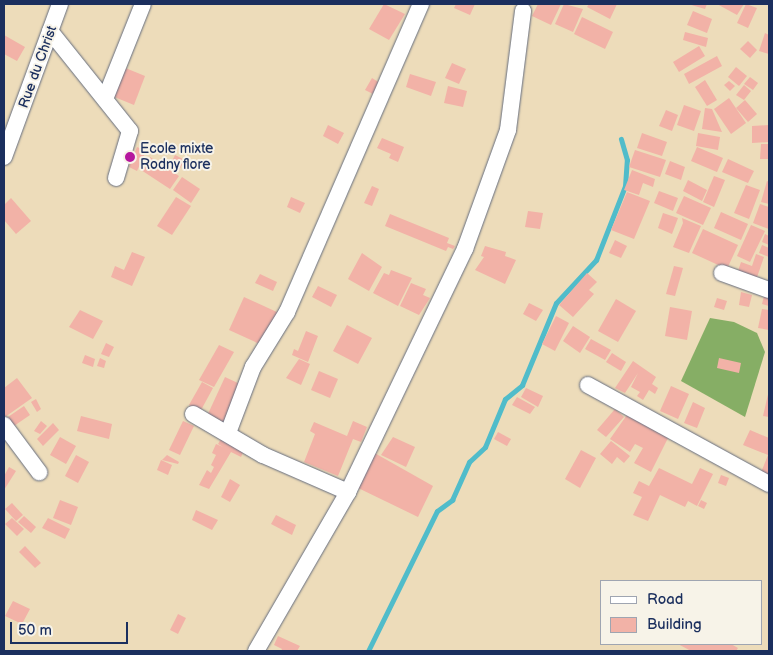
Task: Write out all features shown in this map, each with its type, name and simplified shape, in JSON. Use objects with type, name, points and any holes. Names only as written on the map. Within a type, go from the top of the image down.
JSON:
[{"type":"street","name":"Rue du Christ","points":[[4,157],[60,4]]},
{"type":"street","points":[[105,99],[143,4]]},
{"type":"street","points":[[228,433],[253,366],[287,312],[420,4]]},
{"type":"street","points":[[256,651],[348,492],[465,249],[505,139],[523,11]]},
{"type":"street","points":[[50,31],[130,132],[116,178]]},
{"type":"street","points":[[722,273],[769,290]]},
{"type":"street","points":[[588,386],[769,484]]},
{"type":"street","points":[[193,414],[263,455],[348,492]]},
{"type":"street","points":[[4,425],[39,472]]},
{"type":"green space","points":[[710,318],[734,322],[757,333],[765,352],[745,417],[681,381]]},
{"type":"building","points":[[384,4],[405,14],[389,40],[369,29]]},
{"type":"building","points":[[456,4],[475,4],[470,15],[454,8]]},
{"type":"building","points":[[538,4],[561,4],[551,25],[532,16]]},
{"type":"building","points":[[564,4],[583,9],[573,32],[555,24]]},
{"type":"building","points":[[589,4],[617,4],[610,19],[587,7]]},
{"type":"building","points":[[688,4],[707,4],[705,9]]},
{"type":"building","points":[[717,4],[744,4],[737,15]]},
{"type":"building","points":[[746,4],[757,8],[748,28],[737,23]]},
{"type":"building","points":[[693,11],[712,19],[707,33],[687,25]]},
{"type":"building","points":[[582,17],[613,32],[605,49],[574,34]]},
{"type":"building","points":[[685,32],[708,38],[706,47],[683,40]]},
{"type":"building","points":[[765,33],[769,35],[769,54],[759,51]]},
{"type":"building","points":[[4,35],[25,47],[17,61],[4,54]]},
{"type":"building","points":[[748,41],[757,50],[750,58],[740,49]]},
{"type":"building","points":[[699,46],[705,56],[679,72],[673,62]]},
{"type":"building","points":[[717,56],[722,66],[689,84],[684,74]]},
{"type":"building","points":[[452,63],[466,69],[459,84],[445,78]]},
{"type":"building","points":[[123,67],[145,76],[134,105],[112,96]]},
{"type":"building","points":[[736,67],[747,76],[739,86],[728,77]]},
{"type":"building","points":[[410,74],[436,82],[431,96],[406,87]]},
{"type":"building","points":[[750,77],[758,83],[753,90],[744,84]]},
{"type":"building","points":[[372,78],[380,83],[373,94],[365,90]]},
{"type":"building","points":[[705,80],[717,100],[707,106],[695,87]]},
{"type":"building","points":[[729,81],[735,86],[730,91],[724,85]]},
{"type":"building","points":[[744,85],[751,91],[744,100],[736,95]]},
{"type":"building","points":[[448,86],[467,91],[463,107],[444,103]]},
{"type":"building","points":[[729,98],[746,123],[731,134],[714,109]]},
{"type":"building","points":[[745,100],[757,114],[748,122],[736,108]]},
{"type":"building","points":[[684,105],[701,111],[694,131],[677,125]]},
{"type":"building","points":[[705,108],[712,109],[722,132],[702,129]]},
{"type":"building","points":[[666,110],[678,115],[672,131],[659,126]]},
{"type":"building","points":[[328,125],[344,133],[338,144],[323,136]]},
{"type":"building","points":[[769,125],[769,142],[752,143],[752,126]]},
{"type":"building","points":[[642,133],[667,142],[662,156],[637,148]]},
{"type":"building","points":[[698,133],[720,137],[718,150],[696,146]]},
{"type":"building","points":[[382,138],[404,147],[398,162],[389,158],[391,154],[377,148]]},
{"type":"building","points":[[761,144],[769,144],[769,159],[760,159]]},
{"type":"building","points":[[137,147],[146,151],[137,171],[129,167]]},
{"type":"building","points":[[697,147],[723,158],[717,172],[691,161]]},
{"type":"building","points":[[635,150],[666,160],[660,177],[629,167]]},
{"type":"building","points":[[175,155],[185,160],[179,170],[170,165]]},
{"type":"building","points":[[150,157],[179,176],[170,189],[141,170]]},
{"type":"building","points":[[728,159],[754,171],[748,183],[722,172]]},
{"type":"building","points":[[670,161],[685,167],[681,180],[665,174]]},
{"type":"building","points":[[632,170],[655,179],[653,187],[643,183],[639,195],[624,190]]},
{"type":"building","points":[[714,176],[725,180],[714,207],[703,202]]},
{"type":"building","points":[[182,177],[200,189],[191,203],[173,190]]},
{"type":"building","points":[[688,180],[707,190],[702,201],[683,191]]},
{"type":"building","points":[[767,181],[769,182],[769,204],[761,202]]},
{"type":"building","points":[[746,185],[760,190],[749,219],[734,213]]},
{"type":"building","points":[[372,186],[379,189],[372,206],[364,203]]},
{"type":"building","points":[[659,191],[678,198],[673,211],[654,203]]},
{"type":"building","points":[[627,192],[650,201],[634,239],[611,230]]},
{"type":"building","points":[[684,196],[711,208],[703,225],[676,213]]},
{"type":"building","points":[[176,197],[191,206],[172,235],[157,226]]},
{"type":"building","points":[[291,197],[305,203],[300,213],[287,207]]},
{"type":"building","points":[[11,198],[31,221],[16,234],[4,220],[4,205]]},
{"type":"building","points":[[760,204],[769,207],[769,229],[753,223]]},
{"type":"building","points":[[528,211],[543,213],[540,229],[525,227]]},
{"type":"building","points":[[721,212],[748,224],[741,240],[714,228]]},
{"type":"building","points":[[663,213],[678,218],[672,234],[658,228]]},
{"type":"building","points":[[390,214],[449,238],[447,243],[455,246],[453,249],[448,247],[446,251],[385,226]]},
{"type":"building","points":[[682,218],[701,226],[689,253],[673,247],[683,223]]},
{"type":"building","points":[[751,225],[765,231],[750,262],[737,256]]},
{"type":"building","points":[[703,229],[738,245],[727,269],[692,253]]},
{"type":"building","points":[[765,234],[769,236],[769,245],[762,242]]},
{"type":"building","points":[[615,240],[627,246],[621,258],[609,253]]},
{"type":"building","points":[[762,245],[769,248],[769,257],[759,253]]},
{"type":"building","points":[[485,246],[506,252],[505,256],[516,260],[505,284],[475,270],[484,257],[481,256]]},
{"type":"building","points":[[132,252],[145,257],[132,286],[111,277],[115,266],[124,270]]},
{"type":"building","points":[[362,253],[382,267],[369,291],[348,279]]},
{"type":"building","points":[[756,254],[764,257],[755,283],[736,277],[741,262],[752,266]]},
{"type":"building","points":[[674,266],[683,268],[675,296],[666,294]]},
{"type":"building","points":[[391,270],[412,278],[398,306],[373,293],[384,273],[389,275]]},
{"type":"building","points":[[587,273],[597,282],[589,290],[594,294],[573,317],[559,305]]},
{"type":"building","points":[[260,274],[277,282],[273,291],[255,283]]},
{"type":"building","points":[[411,283],[426,289],[423,295],[430,298],[419,315],[400,306]]},
{"type":"building","points":[[318,286],[337,295],[331,307],[312,297]]},
{"type":"building","points":[[741,292],[752,295],[749,307],[739,305]]},
{"type":"building","points":[[764,296],[769,297],[769,306],[762,304]]},
{"type":"building","points":[[244,297],[279,313],[264,346],[229,330]]},
{"type":"building","points":[[717,298],[727,301],[724,310],[714,307]]},
{"type":"building","points":[[616,299],[636,311],[618,342],[598,331]]},
{"type":"building","points":[[529,303],[543,310],[536,321],[523,314]]},
{"type":"building","points":[[670,307],[692,311],[687,340],[665,336]]},
{"type":"building","points":[[762,309],[769,310],[769,330],[758,328]]},
{"type":"building","points":[[80,310],[103,321],[93,339],[69,327]]},
{"type":"building","points":[[556,316],[569,323],[555,351],[542,344]]},
{"type":"building","points":[[347,325],[372,338],[358,364],[333,351]]},
{"type":"building","points":[[573,326],[590,337],[580,353],[563,341]]},
{"type":"building","points":[[306,331],[318,336],[308,362],[292,355],[294,349],[298,351]]},
{"type":"building","points":[[591,339],[611,350],[605,360],[585,349]]},
{"type":"building","points":[[106,343],[114,347],[109,357],[101,354]]},
{"type":"building","points":[[219,345],[234,352],[214,387],[199,380]]},
{"type":"building","points":[[612,353],[626,362],[621,371],[606,362]]},
{"type":"building","points":[[85,355],[95,359],[93,367],[82,363]]},
{"type":"building","points":[[100,358],[106,361],[104,368],[97,366]]},
{"type":"building","points":[[719,358],[741,363],[739,373],[717,368]]},
{"type":"building","points":[[299,359],[310,364],[301,385],[286,378]]},
{"type":"building","points":[[633,361],[656,377],[652,384],[658,388],[655,394],[649,390],[643,400],[637,396],[640,392],[631,387],[638,373],[625,393],[615,388]]},
{"type":"building","points":[[319,371],[338,379],[330,398],[311,390]]},
{"type":"building","points":[[225,377],[242,385],[224,424],[207,416]]},
{"type":"building","points":[[17,378],[32,398],[5,417],[4,388]]},
{"type":"building","points":[[202,382],[213,388],[200,412],[189,405]]},
{"type":"building","points":[[671,386],[689,394],[678,419],[660,411]]},
{"type":"building","points":[[526,388],[543,396],[538,407],[521,397]]},
{"type":"building","points":[[769,390],[769,417],[763,416]]},
{"type":"building","points":[[517,397],[535,407],[530,414],[512,405]]},
{"type":"building","points":[[36,399],[41,409],[37,412],[31,402]]},
{"type":"building","points":[[693,402],[705,408],[697,428],[684,423]]},
{"type":"building","points":[[24,406],[30,415],[11,428],[5,419]]},
{"type":"building","points":[[615,409],[624,417],[606,437],[597,430]]},
{"type":"building","points":[[629,412],[669,436],[651,472],[634,463],[643,448],[635,444],[630,452],[610,439]]},
{"type":"building","points":[[81,416],[112,424],[109,439],[77,431]]},
{"type":"building","points":[[41,421],[47,426],[40,434],[34,431]]},
{"type":"building","points":[[183,421],[194,426],[180,455],[169,450]]},
{"type":"building","points":[[353,421],[367,427],[361,442],[353,439],[338,476],[304,462],[315,434],[310,431],[314,422],[347,436]]},
{"type":"building","points":[[53,423],[59,430],[43,446],[37,439]]},
{"type":"building","points":[[750,430],[769,438],[769,479],[760,475],[768,455],[743,445]]},
{"type":"building","points":[[498,432],[511,439],[507,446],[494,439]]},
{"type":"building","points":[[60,437],[76,446],[66,464],[50,455]]},
{"type":"building","points":[[222,437],[245,448],[241,457],[231,452],[209,489],[199,485],[207,470],[211,473],[214,467],[211,465],[216,455],[212,453],[216,444],[223,447],[218,444]]},
{"type":"building","points":[[393,437],[415,447],[406,467],[381,455]]},
{"type":"building","points":[[611,441],[630,456],[624,463],[617,457],[612,464],[600,454]]},
{"type":"building","points":[[581,450],[596,458],[580,488],[565,479]]},
{"type":"building","points":[[371,451],[433,486],[418,517],[354,486]]},
{"type":"building","points":[[76,455],[89,462],[78,483],[65,476]]},
{"type":"building","points":[[167,455],[179,462],[178,464],[162,460]]},
{"type":"building","points":[[161,460],[172,465],[168,475],[157,470]]},
{"type":"building","points":[[9,467],[16,471],[4,490],[4,476]]},
{"type":"building","points":[[659,468],[692,484],[700,468],[713,474],[697,506],[688,501],[685,507],[660,495],[648,521],[633,515],[642,497],[633,493],[639,481],[649,486]]},
{"type":"building","points":[[721,475],[729,478],[726,486],[718,483]]},
{"type":"building","points":[[230,479],[240,485],[230,502],[221,497]]},
{"type":"building","points":[[60,500],[78,507],[71,525],[53,518]]},
{"type":"building","points":[[701,500],[707,503],[704,509],[698,506]]},
{"type":"building","points":[[12,503],[23,515],[16,521],[5,509]]},
{"type":"building","points":[[196,510],[218,520],[212,530],[192,520]]},
{"type":"building","points":[[276,515],[296,525],[292,535],[271,524]]},
{"type":"building","points":[[24,516],[36,527],[31,533],[18,522]]},
{"type":"building","points":[[12,518],[24,529],[17,536],[5,524]]},
{"type":"building","points":[[48,518],[70,529],[65,539],[42,528]]},
{"type":"building","points":[[25,546],[41,563],[35,568],[19,552]]},
{"type":"building","points":[[13,601],[30,609],[22,624],[5,616]]},
{"type":"building","points":[[178,614],[186,618],[178,634],[170,630]]},
{"type":"building","points":[[278,636],[300,646],[297,651],[281,651],[282,649],[274,645]]},
{"type":"building","points":[[680,645],[733,645],[738,648],[736,651],[691,651]]},
{"type":"waterway","points":[[368,651],[437,511],[452,500],[469,462],[485,447],[505,399],[522,385],[556,303],[596,260],[625,186],[627,160],[621,139]]},
{"type":"place","name":"Ecole mixte Rodny flore","points":[[130,157]]}]
